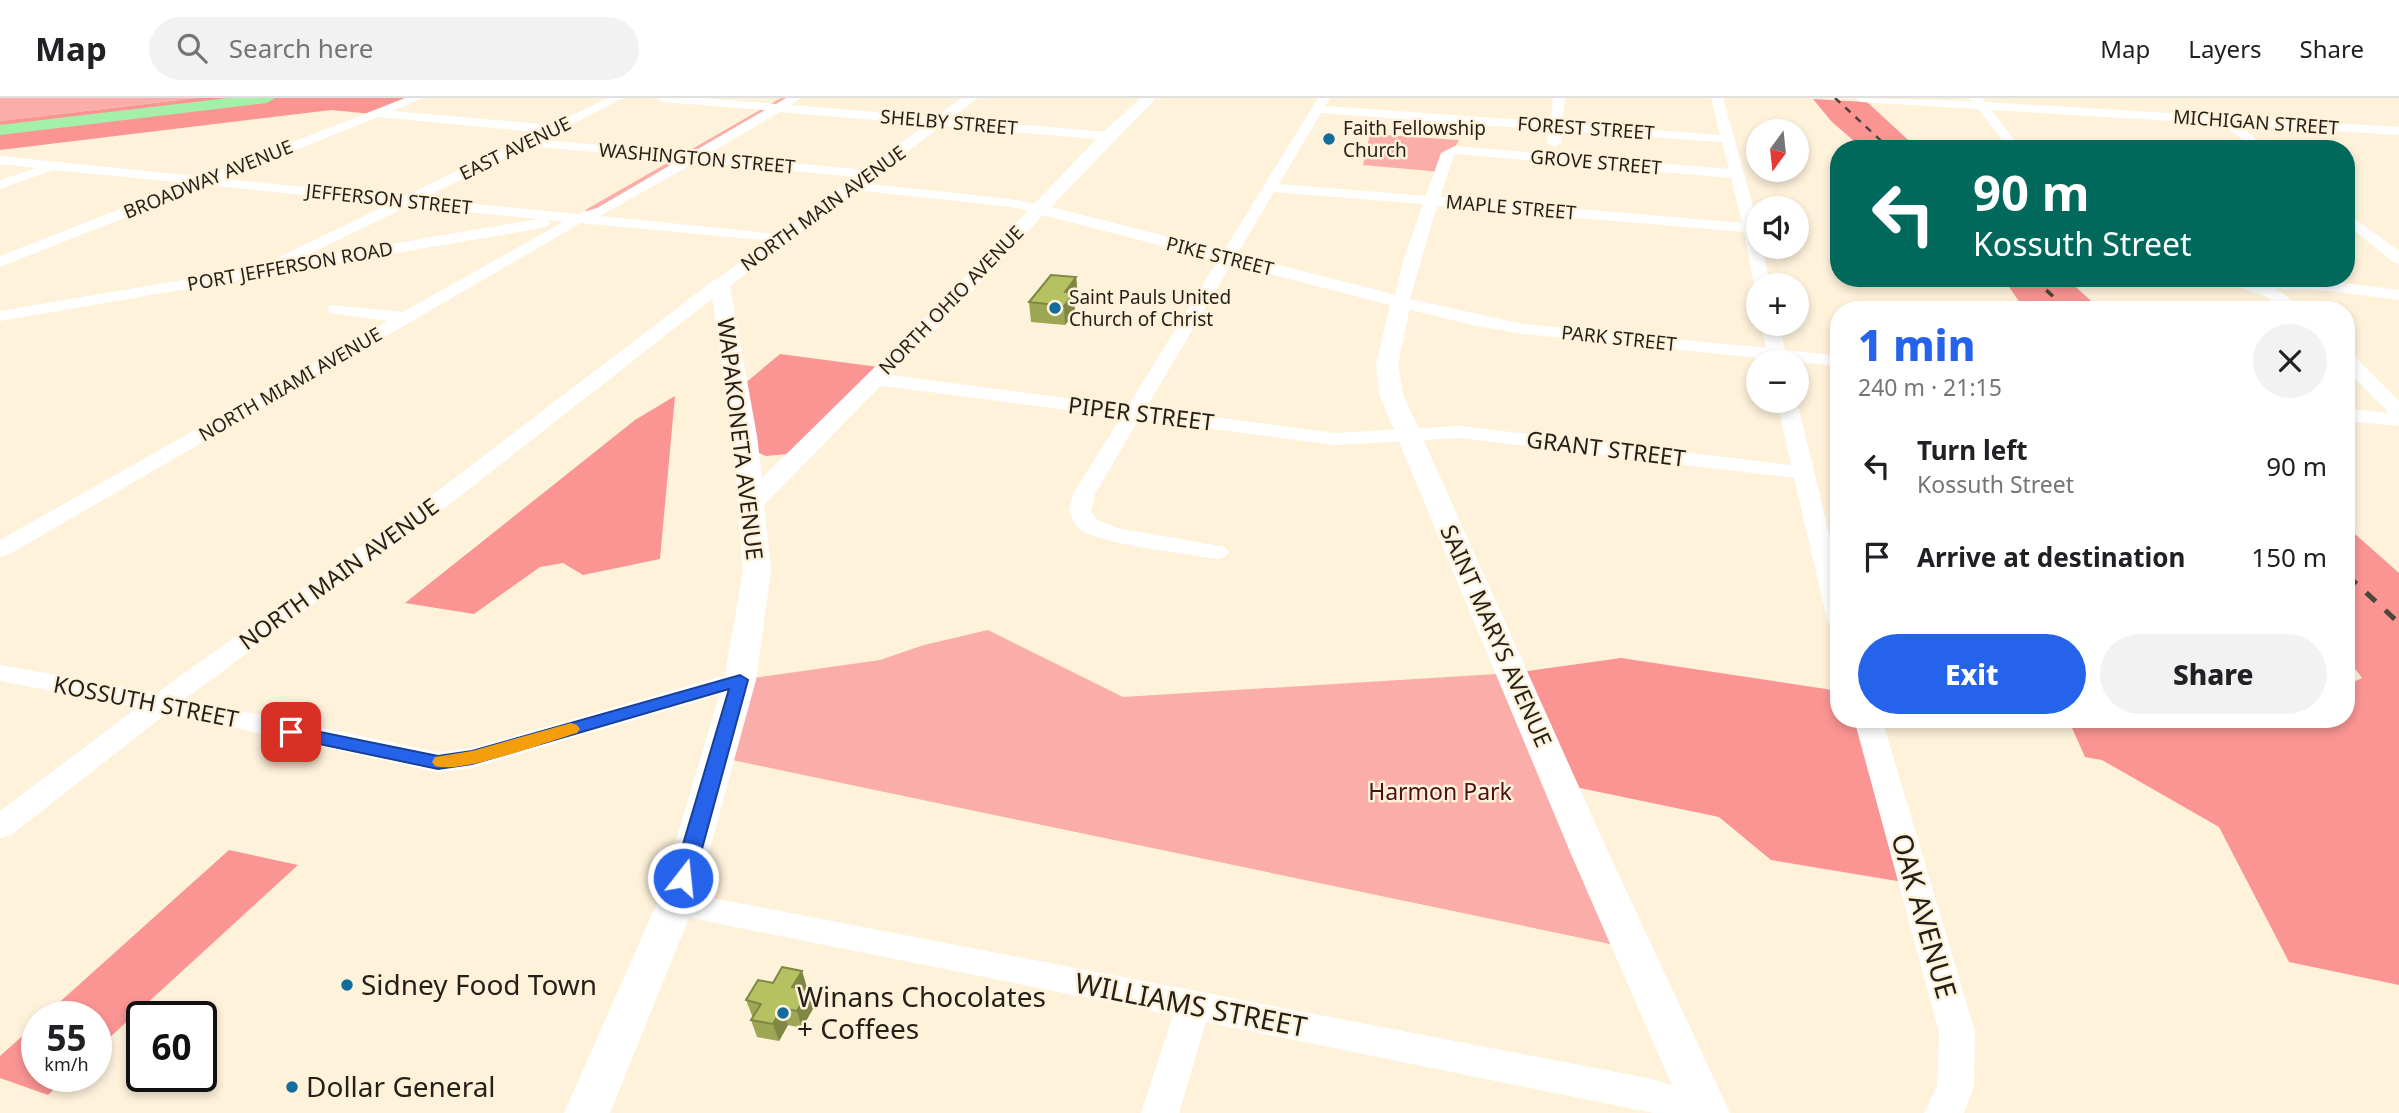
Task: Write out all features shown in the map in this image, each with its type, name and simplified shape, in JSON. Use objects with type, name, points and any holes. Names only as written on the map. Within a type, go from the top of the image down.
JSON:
[{"type":"main road","name":"NORTH MAIN AVENUE","points":[[720,284],[971,98]]},
{"type":"main road","name":"NORTH OHIO AVENUE","points":[[752,502],[875,379],[1108,136],[1149,98]]},
{"type":"main road","name":"PIKE STREET","points":[[1039,209],[1401,302]]},
{"type":"main road","name":"WAPAKONETA AVENUE","points":[[587,1113],[677,903],[740,680],[757,572],[745,436],[720,284]]},
{"type":"main road","name":"SAINT MARYS AVENUE","points":[[1401,302],[1387,365],[1391,394],[1706,1113]]},
{"type":"main road","points":[[745,436],[752,448],[766,456],[787,454],[812,442]]},
{"type":"street","name":"BROADWAY AVENUE","points":[[0,262],[416,98]]},
{"type":"street","name":"EAST AVENUE","points":[[262,271],[617,98]]},
{"type":"street","name":"SHELBY STREET","points":[[663,98],[774,104],[1108,136]]},
{"type":"street","name":"NORTH MIAMI AVENUE","points":[[0,551],[580,218],[602,211],[774,104],[795,98]]},
{"type":"street","points":[[1553,158],[1559,98]]},
{"type":"street","points":[[1717,98],[1746,209]]},
{"type":"street","name":"MICHIGAN STREET","points":[[1861,98],[2052,103],[2399,131]]},
{"type":"street","points":[[1979,101],[2009,140]]},
{"type":"street","points":[[1217,552],[1112,534],[1088,525],[1080,511],[1084,494],[1321,103]]},
{"type":"street","name":"FOREST STREET","points":[[1321,103],[1556,126],[1728,139]]},
{"type":"street","points":[[373,114],[554,129]]},
{"type":"street","points":[[2225,119],[2251,140]]},
{"type":"street","name":"WASHINGTON STREET","points":[[526,142],[867,174]]},
{"type":"street","name":"GROVE STREET","points":[[1455,150],[1737,174]]},
{"type":"street","name":"SAINT MARYS AVENUE","points":[[1401,302],[1448,153],[1455,150]]},
{"type":"street","name":"JEFFERSON STREET","points":[[0,160],[778,239]]},
{"type":"street","points":[[0,185],[58,165]]},
{"type":"street","points":[[851,186],[1012,203],[1039,209]]},
{"type":"street","name":"MAPLE STREET","points":[[1270,187],[1746,228]]},
{"type":"street","name":"PORT JEFFERSON ROAD","points":[[0,316],[580,218]]},
{"type":"street","points":[[2355,223],[2399,259]]},
{"type":"street","name":"NORTH MAIN AVENUE","points":[[0,827],[162,703],[447,495],[720,284]]},
{"type":"street","points":[[2262,287],[2288,301]]},
{"type":"street","points":[[2319,287],[2399,295]]},
{"type":"street","name":"PARK STREET","points":[[1401,302],[1472,320],[1523,329],[1746,354]]},
{"type":"street","points":[[336,309],[405,318]]},
{"type":"street","name":"NORTH MAIN AVENUE","points":[[676,319],[692,312],[704,311],[726,318]]},
{"type":"street","name":"PARK STREET","points":[[1809,360],[1830,361]]},
{"type":"street","points":[[2355,368],[2399,412]]},
{"type":"street","name":"PIPER STREET","points":[[875,379],[1335,439],[1407,435]]},
{"type":"street","points":[[1790,413],[1830,581]]},
{"type":"street","points":[[2355,416],[2399,420]]},
{"type":"street","name":"GRANT STREET","points":[[1407,435],[1460,432],[1804,473]]},
{"type":"street","name":"KOSSUTH STREET","points":[[0,673],[162,703],[438,762],[472,758],[740,680]]},
{"type":"street","name":"OAK AVENUE","points":[[1871,728],[1957,1032],[1957,1076],[1948,1109],[1943,1113]]},
{"type":"street","name":"WILLIAMS STREET","points":[[677,903],[1580,1080],[1652,1096],[1706,1113]]},
{"type":"street","points":[[1160,1113],[1193,1006]]},
{"type":"green space","points":[[0,98],[196,98],[0,121]]},
{"type":"green space","points":[[781,98],[795,98],[580,218],[587,209]]},
{"type":"green space","points":[[1370,134],[1459,140],[1441,172],[1363,165]]},
{"type":"green space","name":"Harmon Park","points":[[988,630],[1123,697],[1513,673],[1634,949],[718,757],[740,680],[880,660],[924,645]]},
{"type":"shaded area","points":[[197,98],[416,98],[373,114],[331,110],[0,150],[0,121]]},
{"type":"shaded area","points":[[1813,99],[1867,102],[1908,140],[1853,140],[1831,121]]},
{"type":"shaded area","points":[[2009,287],[2076,287],[2091,301],[2019,301]]},
{"type":"shaded area","points":[[780,354],[886,368],[787,454],[766,456],[759,453],[737,390]]},
{"type":"shaded area","points":[[675,396],[660,559],[583,575],[563,563],[540,567],[474,614],[405,603],[635,420]]},
{"type":"shaded area","points":[[2355,534],[2399,573],[2399,985],[2289,962],[2219,827],[2102,760],[2085,757],[2072,728],[2355,728],[2355,681],[2362,678],[2355,669]]},
{"type":"shaded area","points":[[1621,658],[1830,690],[1830,728],[1871,728],[1915,884],[1771,860],[1719,817],[1561,784],[1513,673]]},
{"type":"shaded area","points":[[229,850],[298,865],[150,1001],[126,1001],[126,1023],[112,1035],[112,1001],[61,1001]]},
{"type":"shaded area","points":[[21,1037],[21,1085],[0,1078],[0,1056]]},
{"type":"building","points":[[1051,275],[1076,277],[1065,292],[1074,293],[1064,306],[1029,302]]},
{"type":"building","points":[[782,967],[802,971],[792,987],[809,990],[797,1011],[782,1008],[773,1024],[751,1020],[761,1004],[746,1000],[758,980],[773,983]]},
{"type":"waterway","points":[[0,130],[267,98]]},
{"type":"waterway","points":[[0,126],[26,127]]},
{"type":"railway","points":[[1835,98],[1880,140]]},
{"type":"railway","points":[[2043,287],[2058,301]]},
{"type":"railway","points":[[2355,582],[2399,623]]},
{"type":"slow traffic","points":[[441,762],[472,758],[571,729]]},
{"type":"place","name":"Faith Fellowship Church","points":[[1329,139]]},
{"type":"place","name":"Saint Pauls United Church of Christ","points":[[1055,308]]},
{"type":"place","name":"Sidney Food Town","points":[[347,985]]},
{"type":"place","name":"Winans Chocolates + Coffees","points":[[783,1013]]},
{"type":"place","name":"Dollar General","points":[[292,1087]]},
{"type":"route","points":[[291,732],[438,762],[472,758],[740,680],[683,878]]}]
